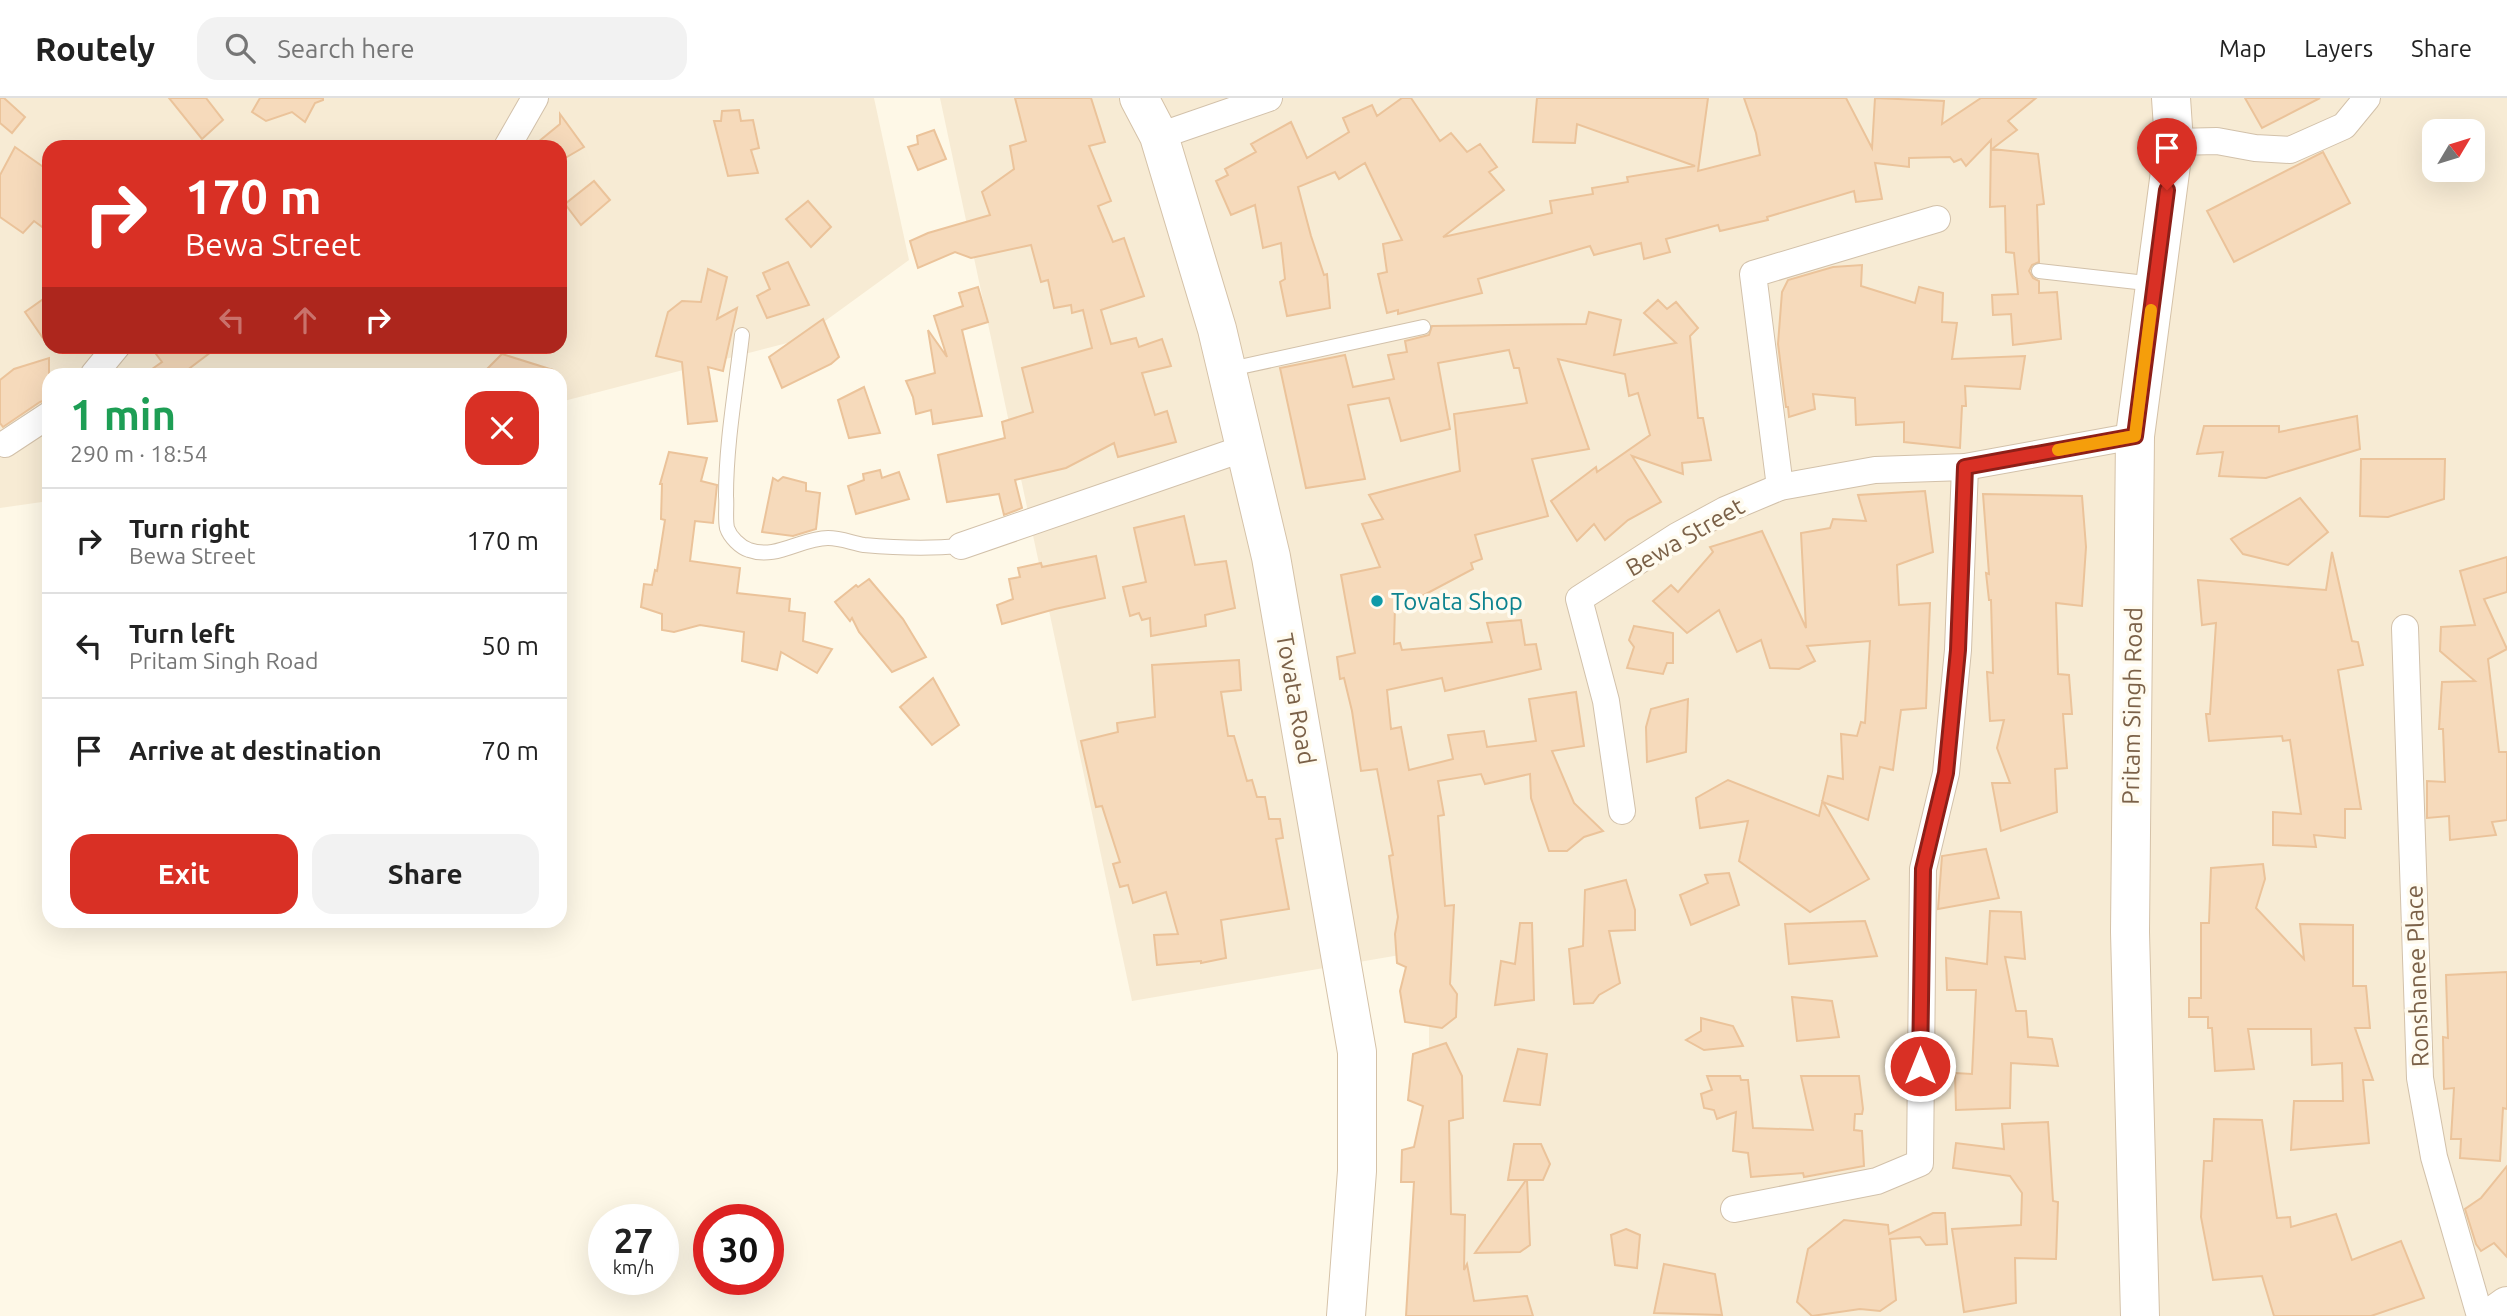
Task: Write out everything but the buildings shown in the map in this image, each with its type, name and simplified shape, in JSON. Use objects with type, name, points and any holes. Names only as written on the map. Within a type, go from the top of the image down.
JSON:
[{"type":"street","points":[[511,140],[535,98]]},
{"type":"street","name":"Tovata Road","points":[[1139,98],[1159,135],[1217,329],[1271,557],[1357,1052],[1357,1171],[1346,1316]]},
{"type":"street","points":[[1159,135],[1269,98]]},
{"type":"street","name":"Pritam Singh Road","points":[[2140,1316],[2130,932],[2135,436],[2174,142],[2171,98]]},
{"type":"street","points":[[2174,142],[2217,141],[2255,148],[2290,150],[2344,127],[2367,98]]},
{"type":"street","points":[[1780,487],[1753,274],[1937,219]]},
{"type":"street","points":[[99,368],[110,354]]},
{"type":"street","points":[[5,443],[42,419]]},
{"type":"street","name":"Bewa Street","points":[[1622,811],[1606,701],[1579,599],[1677,536],[1725,510],[1780,487],[1875,470],[1965,467],[2135,436]]},
{"type":"street","points":[[961,546],[1245,448]]},
{"type":"street","points":[[1734,1209],[1877,1181],[1920,1163],[1923,869],[1946,773],[1958,650],[1965,467]]},
{"type":"street","name":"Ronshanee Place","points":[[2405,628],[2420,1078],[2434,1157],[2480,1316]]},
{"type":"street","points":[[2493,1316],[2507,1306]]},
{"type":"lane","points":[[2039,271],[2155,284]]},
{"type":"lane","points":[[1226,370],[1423,327]]},
{"type":"lane","points":[[742,335],[726,472],[727,527],[740,545],[749,550],[768,552],[827,538],[920,549],[961,546]]},
{"type":"shaded area","points":[[0,98],[874,98],[909,260],[799,340],[567,400],[567,368],[42,368],[42,502],[0,508]]},
{"type":"shaded area","points":[[940,98],[2507,98],[2507,1316],[1429,1316],[1429,950],[1132,1001]]},
{"type":"slow traffic","points":[[2058,450],[2135,436],[2151,310]]},
{"type":"place","name":"Tovata Shop","points":[[1377,601]]},
{"type":"route","points":[[1920,1066],[1923,869],[1946,773],[1958,650],[1965,467],[2135,436],[2167,190]]}]
